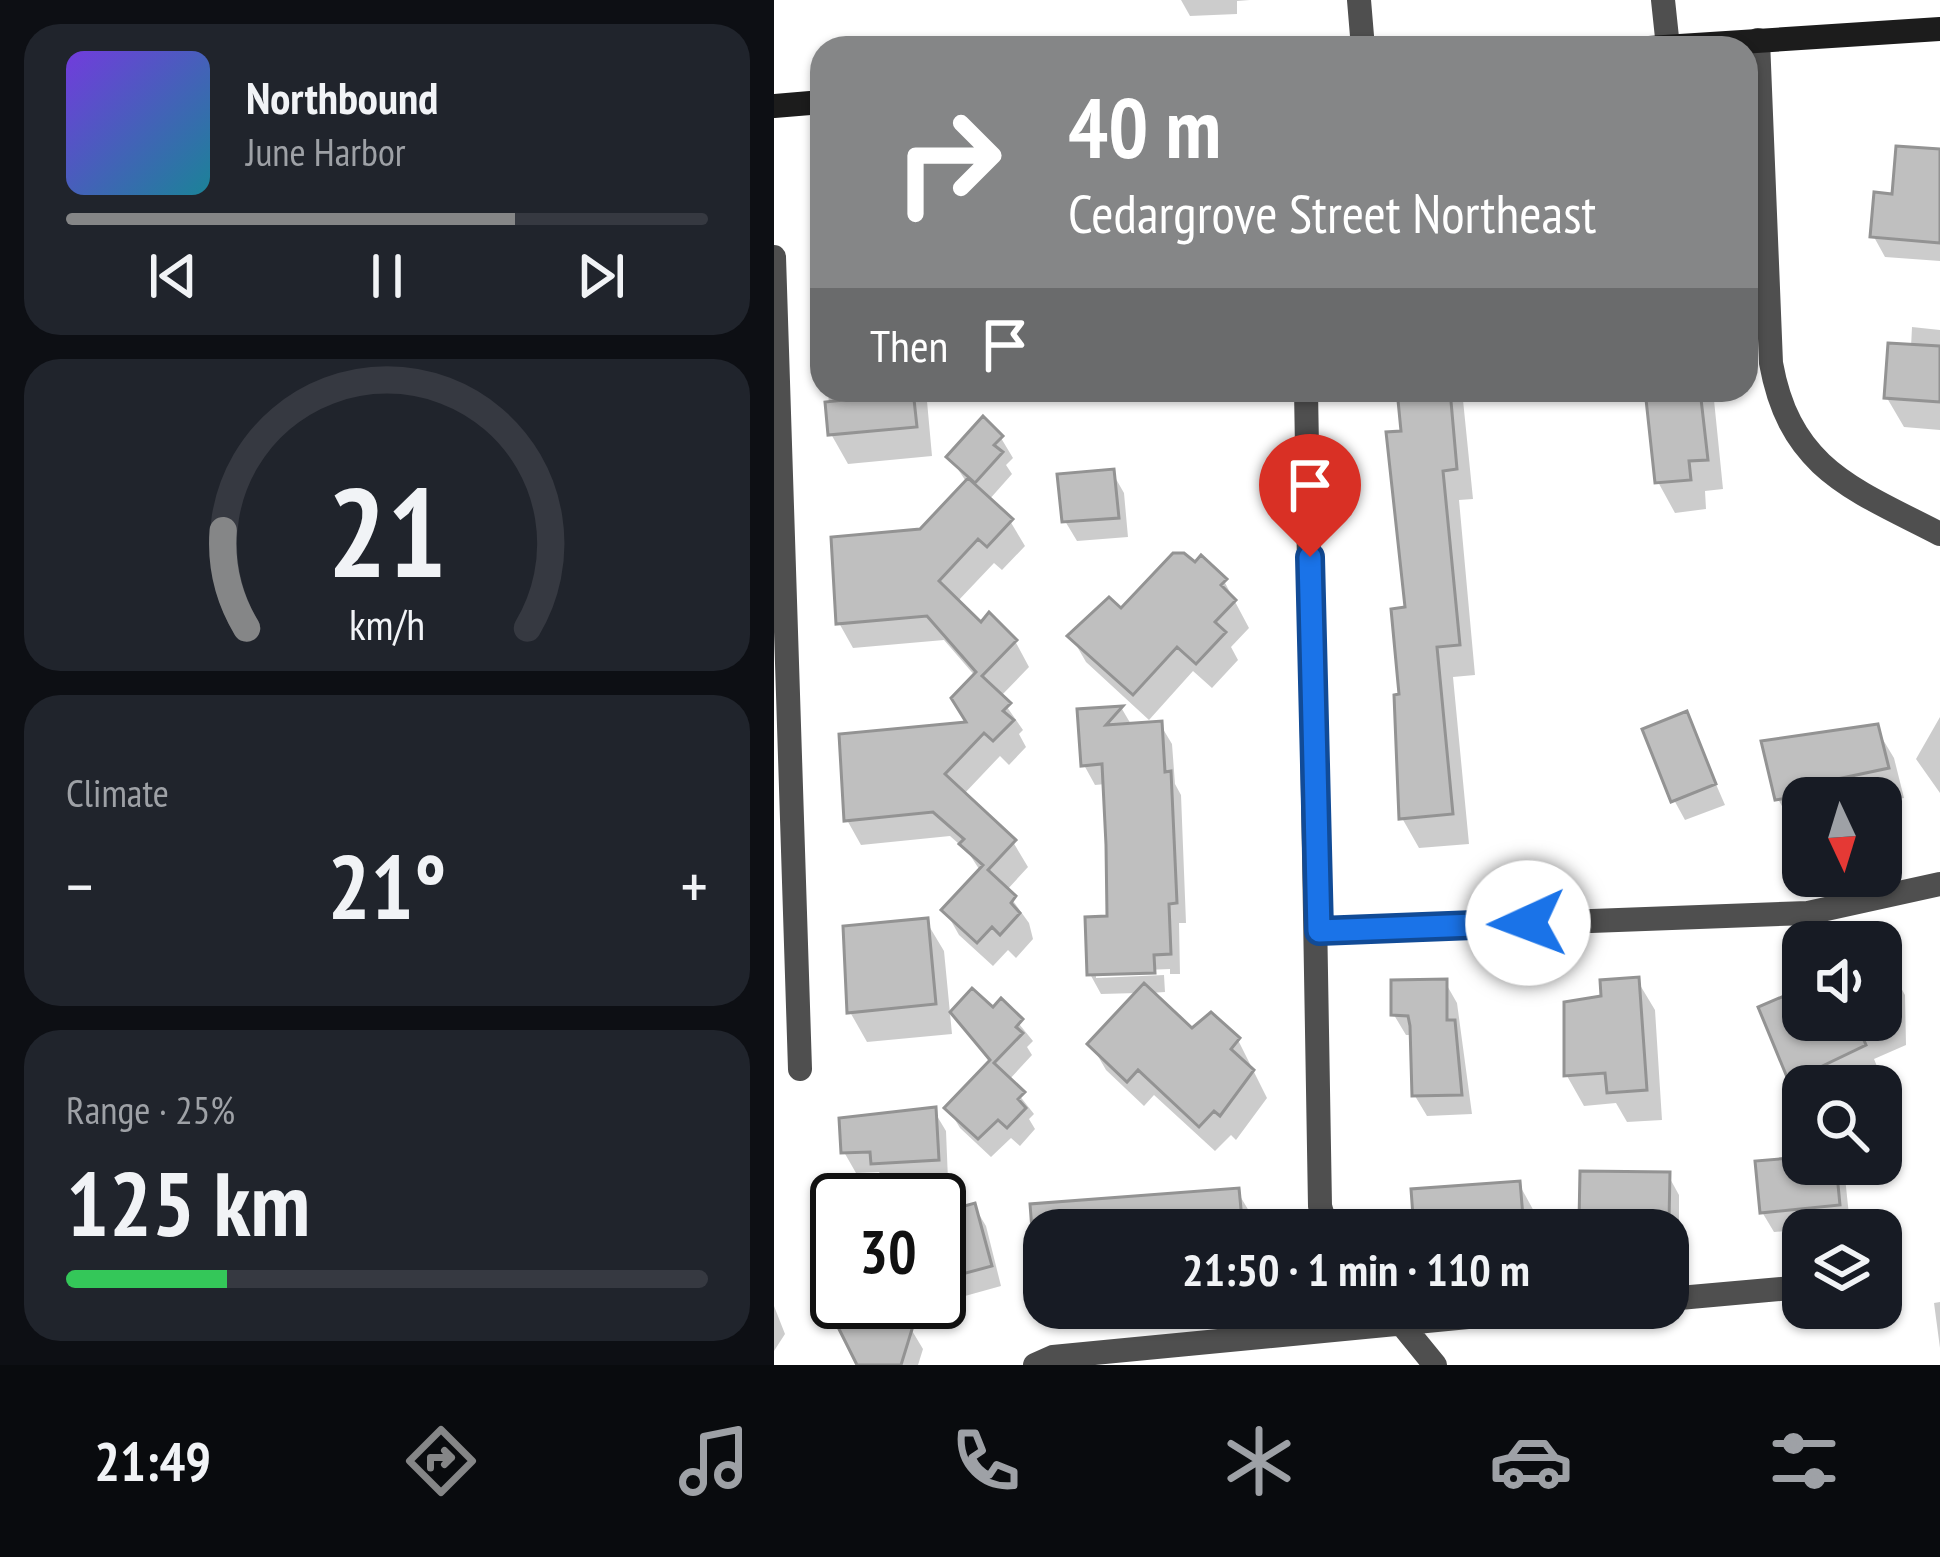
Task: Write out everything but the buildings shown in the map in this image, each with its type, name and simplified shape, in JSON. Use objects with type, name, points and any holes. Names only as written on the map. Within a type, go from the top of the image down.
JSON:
[{"type":"main road","points":[[1758,40],[1940,29]]},
{"type":"main road","points":[[774,106],[810,103]]},
{"type":"street","points":[[1358,0],[1362,36]]},
{"type":"street","points":[[1663,0],[1667,36]]},
{"type":"street","points":[[1758,40],[1772,363],[1779,404],[1797,440],[1818,465],[1940,534]]},
{"type":"street","points":[[774,257],[800,1069]]},
{"type":"street","points":[[1306,402],[1321,1209]]},
{"type":"street","points":[[1319,931],[1808,913],[1940,884]]},
{"type":"street","points":[[1689,1297],[1782,1289]]},
{"type":"street","points":[[1035,1365],[1053,1357],[1280,1329]]},
{"type":"street","points":[[1405,1329],[1435,1365]]},
{"type":"route","points":[[1310,557],[1319,931],[1528,923]]}]
